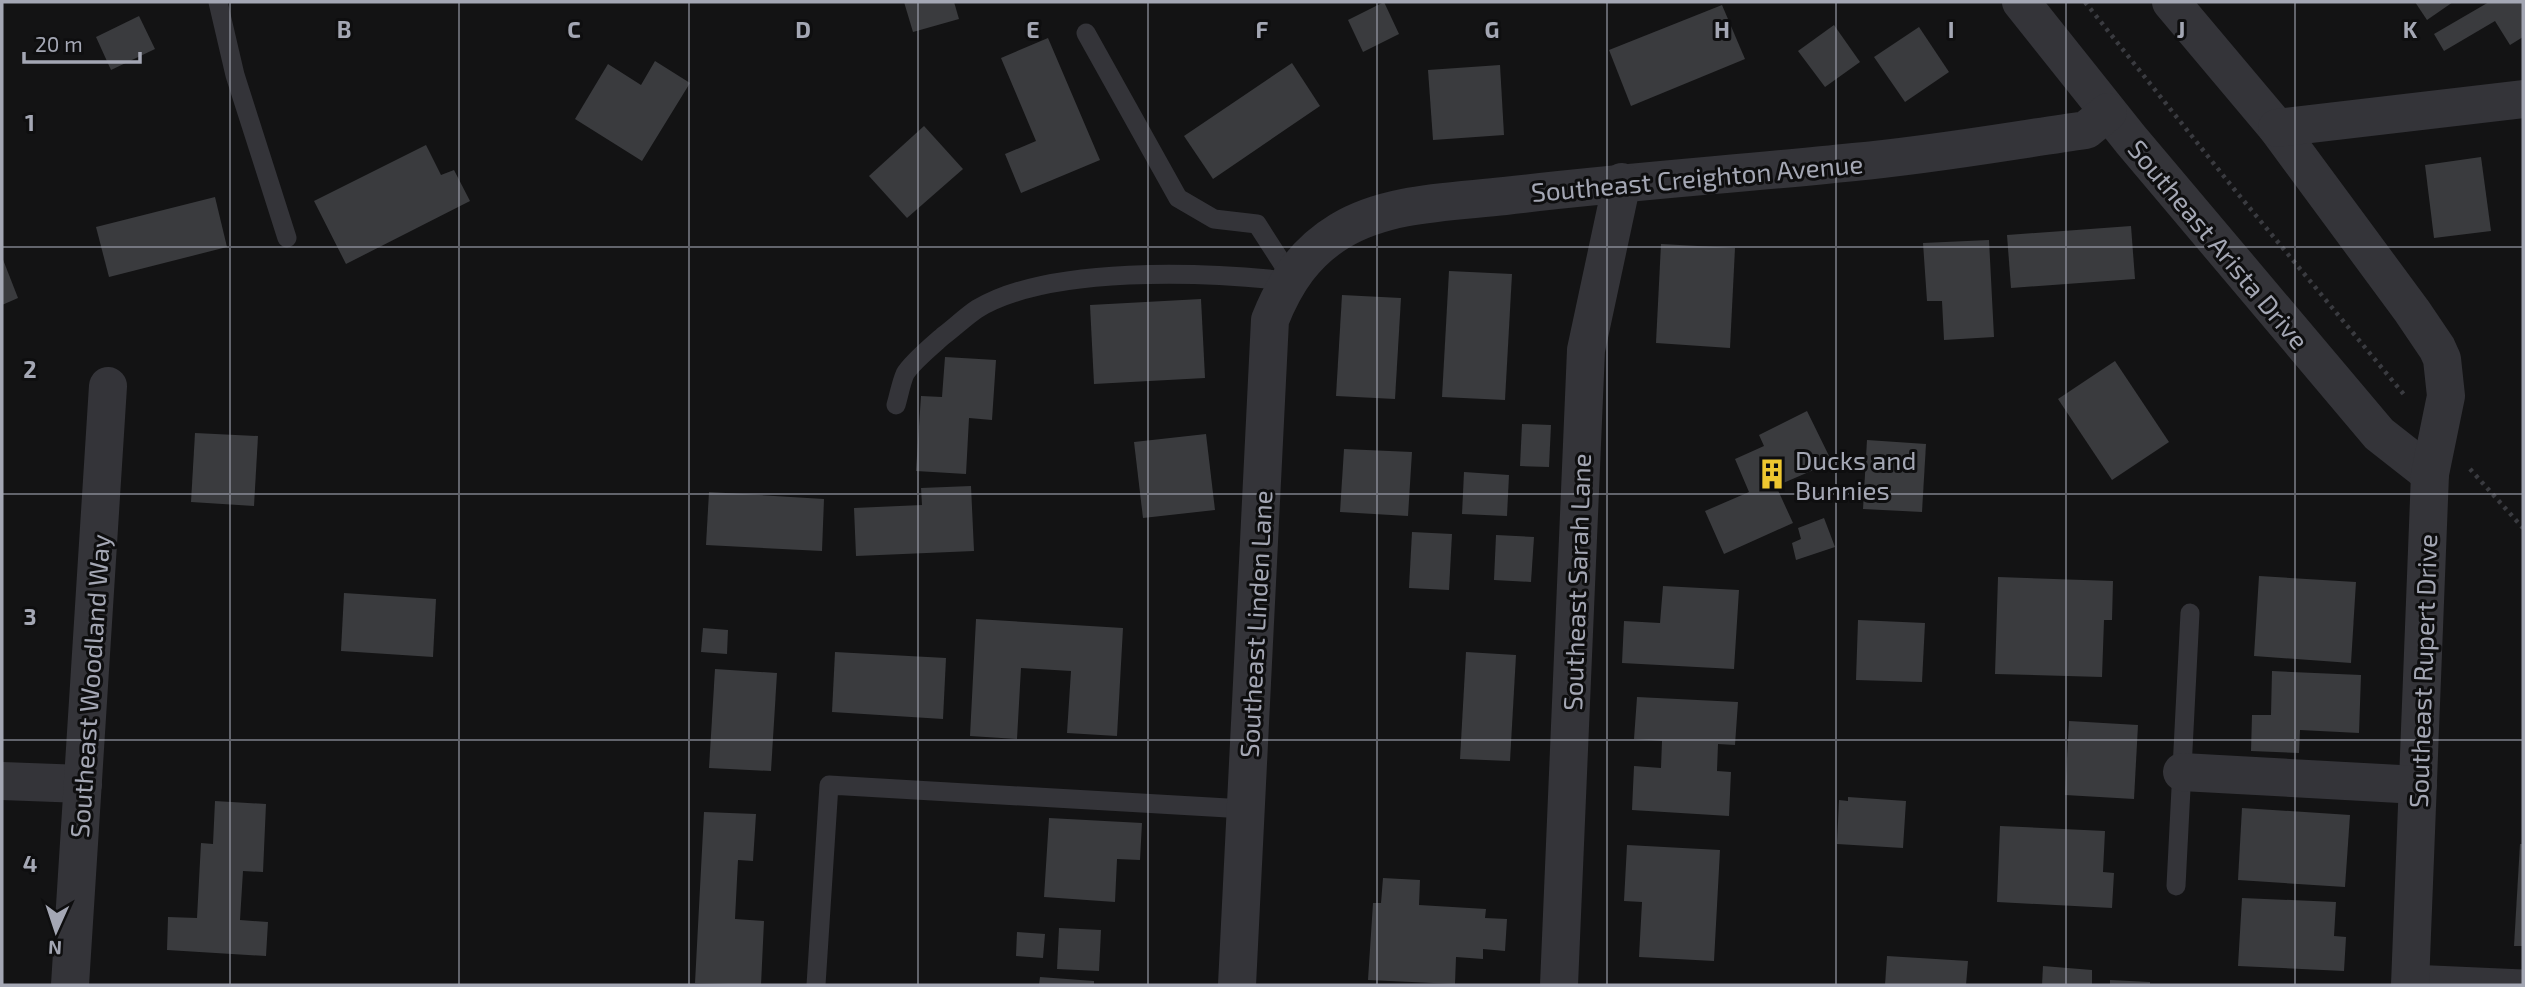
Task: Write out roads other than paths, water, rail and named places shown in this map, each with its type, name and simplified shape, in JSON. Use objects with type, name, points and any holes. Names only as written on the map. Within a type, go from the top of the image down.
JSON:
[{"type":"street","name":"Southeast Arista Drive","points":[[2021,2],[2108,112],[2379,434],[2430,474]]},
{"type":"street","points":[[2171,2],[2277,128],[2523,99]]},
{"type":"street","name":"Southeast Creighton Avenue","points":[[1292,275],[1315,248],[1341,230],[1393,211],[1622,182],[1864,161],[2086,130],[2108,112]]},
{"type":"street","name":"Southeast Rupert Drive","points":[[2277,128],[2413,311],[2442,359],[2446,396],[2430,474],[2410,980]]},
{"type":"street","name":"Southeast Sarah Lane","points":[[1559,985],[1586,350],[1622,182]]},
{"type":"street","name":"Southeast Linden Lane","points":[[1237,985],[1270,320],[1279,296],[1292,275]]},
{"type":"street","name":"Southeast Woodland Way","points":[[71,985],[108,386]]},
{"type":"street","points":[[2182,772],[2418,785]]},
{"type":"street","points":[[2,781],[83,784]]},
{"type":"lane","points":[[218,2],[235,75],[287,238]]},
{"type":"lane","points":[[1086,33],[1178,198],[1214,219],[1257,224],[1292,275]]},
{"type":"lane","points":[[896,405],[906,373],[935,343],[976,309],[1021,290],[1141,275],[1292,275]]},
{"type":"lane","points":[[2176,886],[2190,613]]},
{"type":"lane","points":[[817,985],[829,785],[1245,809]]},
{"type":"lane","points":[[2410,980],[2523,979]]},
{"type":"place","name":"Ducks and Bunnies","points":[[1772,474]]}]
